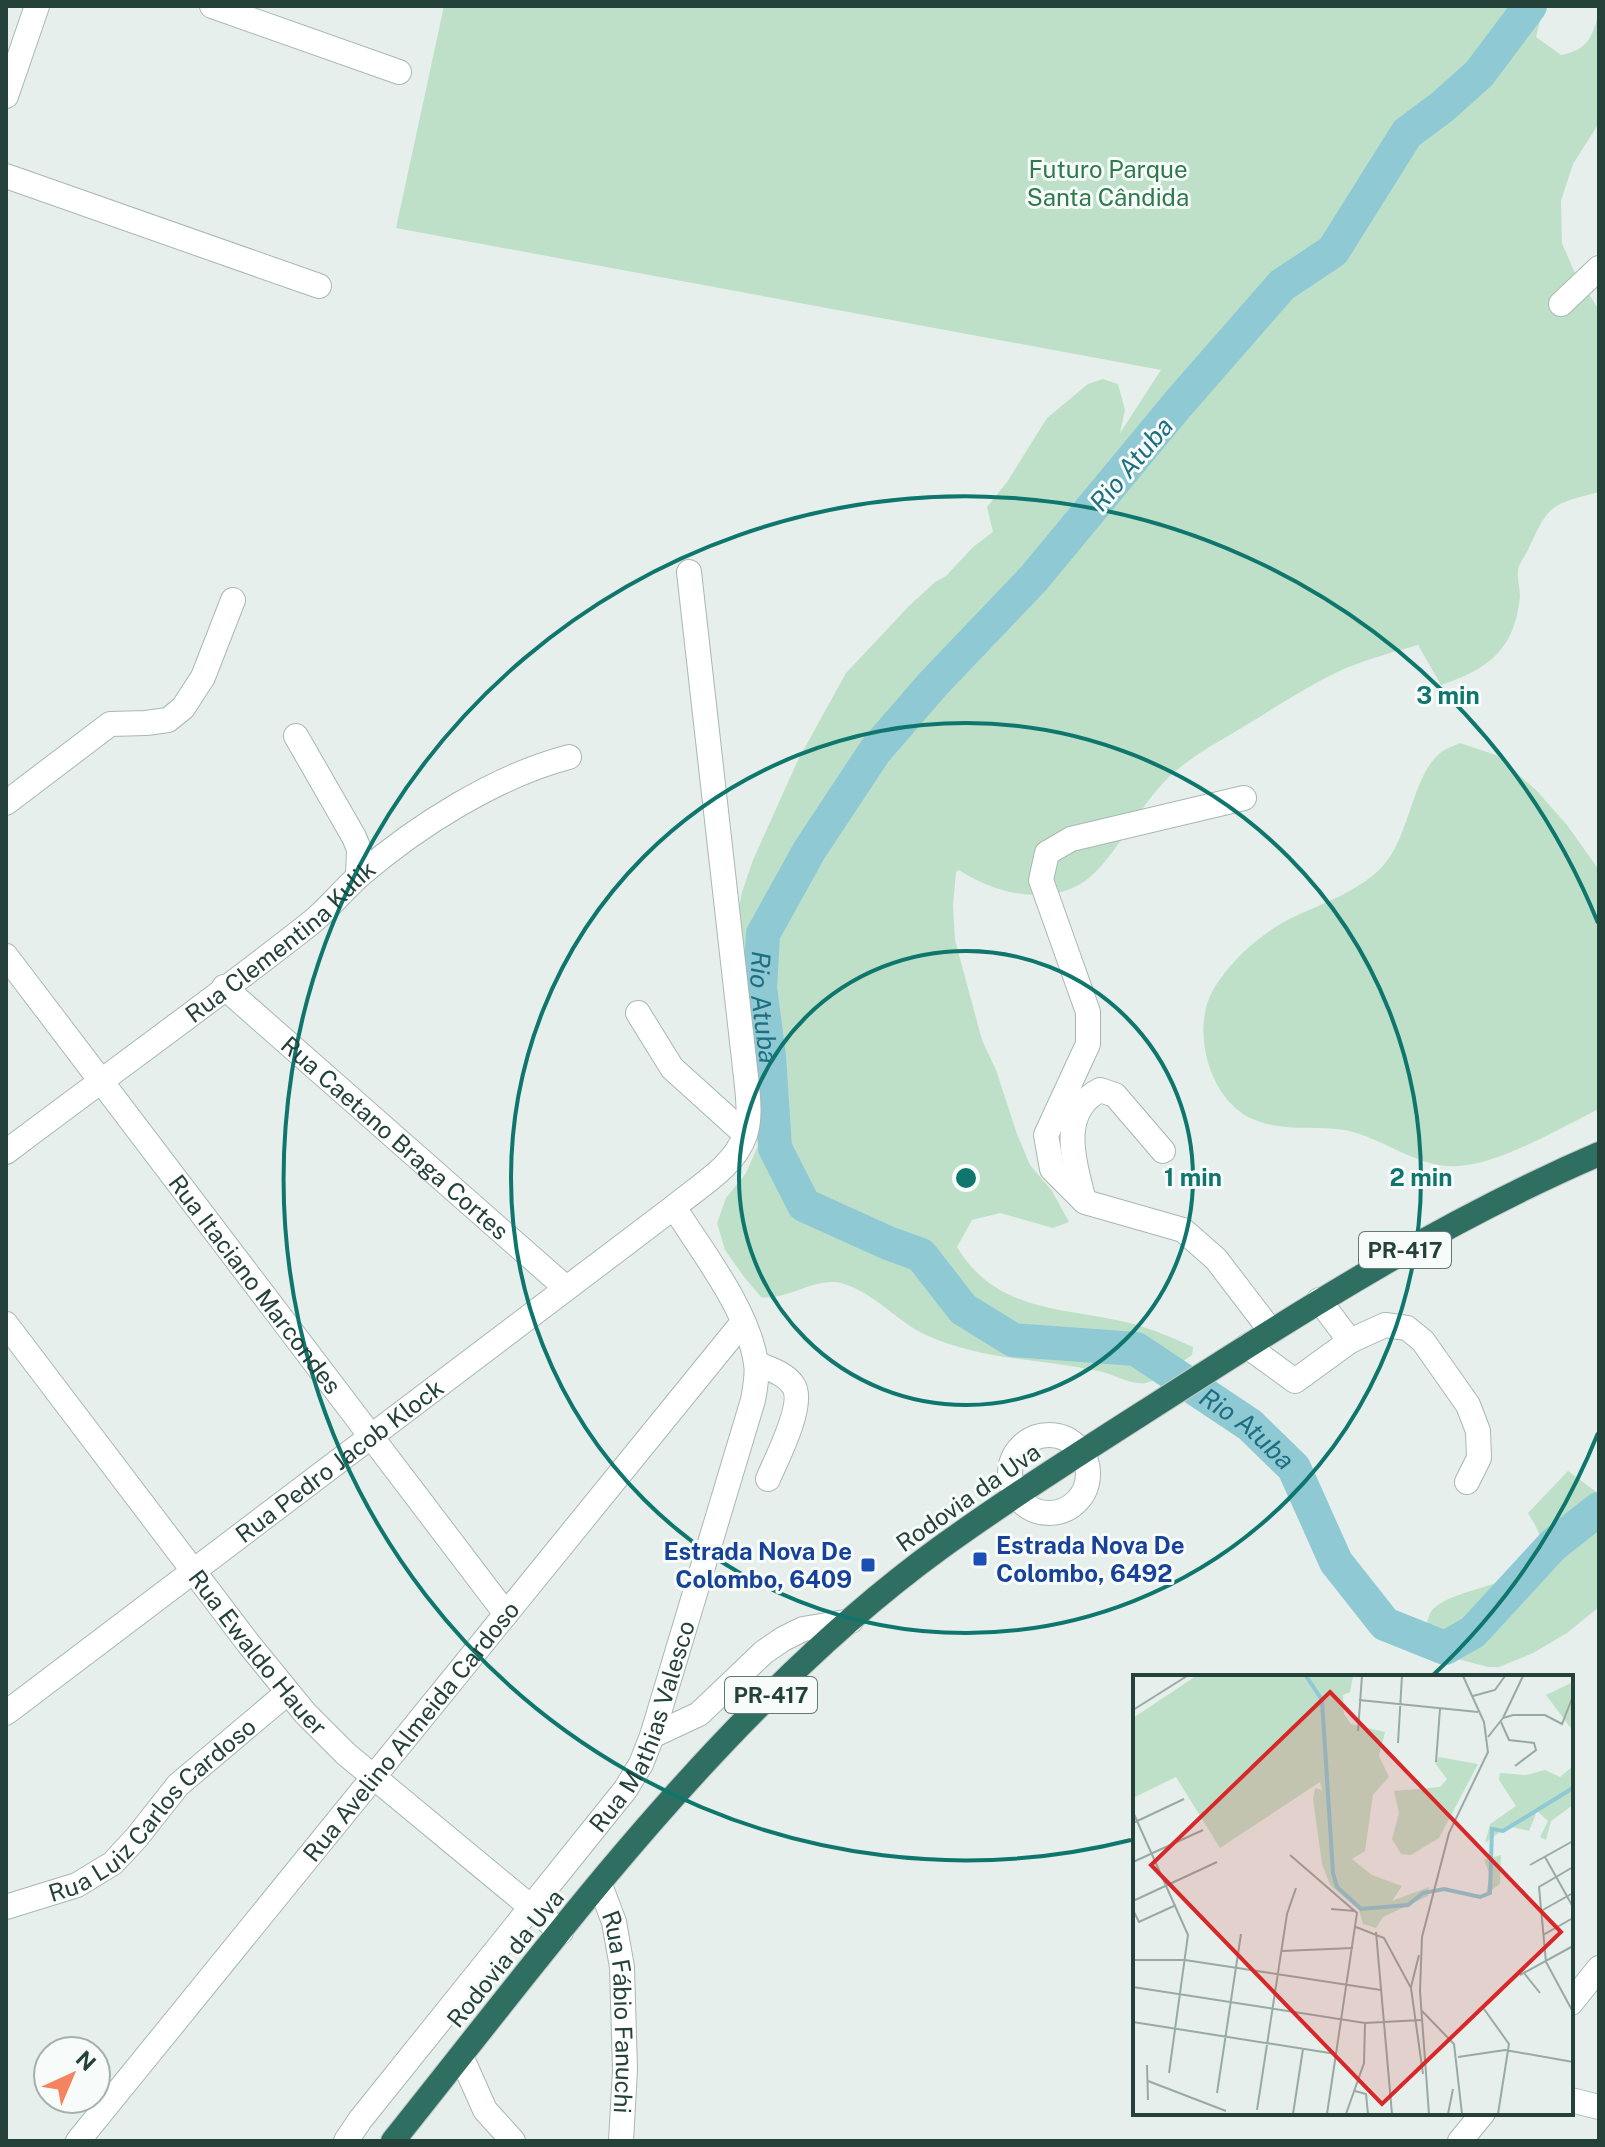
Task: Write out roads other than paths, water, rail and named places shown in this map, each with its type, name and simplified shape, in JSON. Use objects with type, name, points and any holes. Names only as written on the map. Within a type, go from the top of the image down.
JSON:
[{"type":"highway","name":"Rodovia da Uva","points":[[393,2141],[561,1932],[720,1746],[851,1621],[938,1549],[1015,1495],[1319,1300],[1463,1217],[1528,1184],[1599,1154]]},
{"type":"street","points":[[6,96],[37,6]]},
{"type":"street","points":[[212,6],[399,72]]},
{"type":"street","points":[[6,176],[319,286]]},
{"type":"street","points":[[1561,304],[1599,268]]},
{"type":"street","points":[[689,572],[746,1077],[748,1119],[745,1134]]},
{"type":"street","points":[[6,803],[110,724],[168,720],[183,708],[203,677],[233,600]]},
{"type":"street","points":[[296,736],[354,837],[359,849],[358,876]]},
{"type":"street","name":"Rua Clementina Kulik","points":[[6,1152],[312,922],[358,876],[412,836],[493,786],[533,767],[569,757]]},
{"type":"street","points":[[1244,798],[1071,839],[1047,853],[1041,880],[1088,1012],[1088,1044],[1046,1135],[1052,1169],[1085,1202],[1183,1230],[1216,1259],[1271,1331]]},
{"type":"street","name":"Rua Itaciano Marcondes","points":[[6,956],[506,1614]]},
{"type":"street","name":"Rua Caetano Braga Cortes","points":[[224,987],[566,1288]]},
{"type":"street","points":[[638,1013],[672,1068],[745,1134]]},
{"type":"street","points":[[1085,1202],[1072,1153],[1074,1118],[1087,1096],[1100,1090],[1115,1095],[1163,1151]]},
{"type":"street","name":"Rua Pedro Jacob Klock","points":[[7,1709],[674,1207],[730,1159],[745,1134]]},
{"type":"street","name":"Rua Mathias Valesco","points":[[346,2141],[625,1790],[641,1764],[652,1736],[753,1400],[756,1363],[743,1322],[728,1293],[674,1207]]},
{"type":"street","points":[[1319,1300],[1350,1341]]},
{"type":"street","name":"Rua Avelino Almeida Cardoso","points":[[78,2141],[743,1322]]},
{"type":"street","name":"Rua Ewaldo Hauer","points":[[6,1324],[287,1693],[325,1735],[561,1932]]},
{"type":"street","points":[[1247,1346],[1295,1381],[1350,1341],[1385,1325],[1407,1328],[1423,1341],[1468,1405],[1478,1431],[1479,1458],[1467,1482]]},
{"type":"street","points":[[756,1363],[780,1373],[797,1392],[793,1419],[768,1479]]},
{"type":"street","points":[[1047,1434],[1068,1439],[1083,1451],[1090,1473],[1085,1493],[1072,1508],[1053,1515],[1033,1511],[1015,1495],[1009,1478],[1013,1457],[1027,1441],[1047,1434]]},
{"type":"street","points":[[652,1736],[699,1714],[764,1652],[783,1639],[813,1626],[851,1621]]},
{"type":"street","name":"Rua Luiz Carlos Cardoso","points":[[6,1907],[77,1885],[113,1863],[178,1785],[287,1693]]},
{"type":"street","name":"Rua Fábio Fanuchi","points":[[600,1885],[614,1922],[622,1967],[625,2070],[621,2141]]},
{"type":"street","points":[[1573,2000],[1599,1968]]},
{"type":"street","points":[[461,2056],[485,2110],[513,2141]]},
{"type":"street","points":[[1573,2100],[1599,2107]]},
{"type":"street","points":[[1460,2141],[1481,2115]]},
{"type":"waterway","name":"Rio Atuba","points":[[1530,6],[1479,74],[1407,133],[1333,251],[1282,285],[1178,404],[1034,578],[933,684],[875,751],[809,851],[763,934],[760,988],[769,1056],[775,1148],[804,1205],[921,1255],[963,1309],[1013,1340],[1136,1349],[1250,1425],[1294,1468],[1336,1562],[1385,1624],[1445,1648],[1473,1632],[1553,1545],[1599,1509]]},
{"type":"place","name":"Estrada Nova De Colombo, 6492","points":[[980,1559]]},
{"type":"place","name":"Estrada Nova De Colombo, 6409","points":[[868,1565]]},
{"type":"park label","name":"Futuro Parque Santa Cândida","points":[[1108,183]]}]
